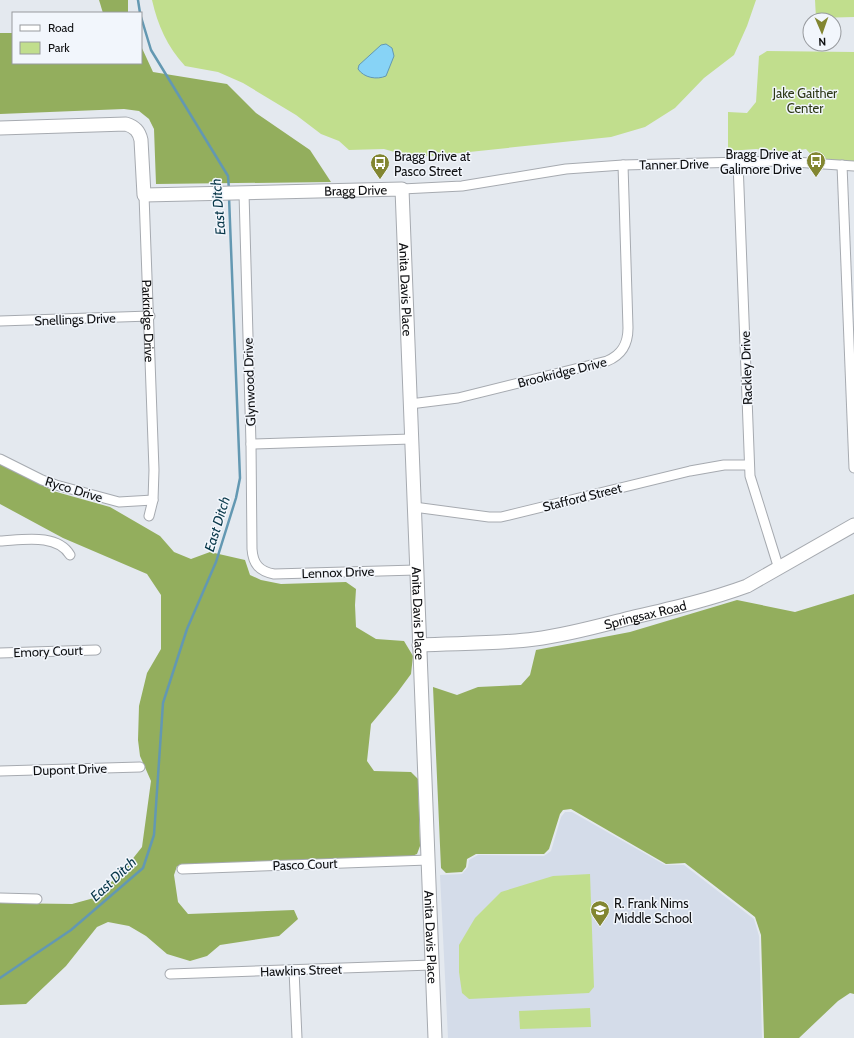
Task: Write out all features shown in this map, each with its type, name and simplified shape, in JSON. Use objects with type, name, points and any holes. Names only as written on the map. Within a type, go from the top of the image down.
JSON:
[{"type":"street","name":"Parkridge Drive","points":[[0,128],[126,124],[135,128],[140,134],[150,316],[154,470],[153,500],[149,516]]},
{"type":"street","name":"Tanner Drive","points":[[566,169],[623,165],[779,161],[854,166]]},
{"type":"street","name":"Rackley Drive","points":[[738,162],[750,476],[779,569]]},
{"type":"street","name":"Brookridge Drive","points":[[410,404],[458,398],[607,361],[619,355],[626,343],[628,328],[623,165]]},
{"type":"street","points":[[842,165],[854,468]]},
{"type":"street","name":"Bragg Drive","points":[[144,195],[402,189],[462,186],[566,169]]},
{"type":"street","name":"Anita Davis Place","points":[[402,189],[435,1038]]},
{"type":"street","name":"Glynwood Drive","points":[[240,193],[251,444],[252,549],[254,561],[260,569]]},
{"type":"street","name":"Snellings Drive","points":[[0,321],[150,316]]},
{"type":"street","points":[[251,444],[411,439]]},
{"type":"street","name":"Ryco Drive","points":[[0,458],[42,480],[56,485],[119,502],[153,500]]},
{"type":"street","name":"Stafford Street","points":[[414,507],[490,517],[501,516],[690,471],[724,465],[749,465]]},
{"type":"street","name":"Springsax Road","points":[[420,645],[508,642],[536,639],[574,632],[681,606],[747,586],[854,525]]},
{"type":"street","points":[[0,541],[47,540],[60,544],[70,555]]},
{"type":"street","name":"Lennox Drive","points":[[260,569],[274,574],[416,570]]},
{"type":"street","name":"Emory Court","points":[[0,652],[96,650]]},
{"type":"street","name":"Dupont Drive","points":[[0,771],[140,767]]},
{"type":"street","name":"Pasco Court","points":[[182,868],[428,860]]},
{"type":"street","points":[[0,898],[37,899]]},
{"type":"street","name":"Hawkins Street","points":[[170,974],[432,965]]},
{"type":"street","points":[[294,970],[297,1038]]},
{"type":"shaded area","name":"R. Frank Nims Middle School","points":[[565,812],[572,812],[665,865],[684,865],[754,919],[759,936],[762,1038],[448,1038],[440,875],[462,874],[468,867],[469,860],[478,855],[544,856],[551,851],[561,817]]},
{"type":"green space","points":[[99,0],[128,0],[128,12],[103,12]]},
{"type":"green space","points":[[152,0],[756,0],[747,26],[734,55],[704,78],[675,108],[645,127],[611,137],[431,156],[405,155],[384,149],[349,150],[339,141],[321,134],[296,115],[243,83],[218,72],[185,66],[173,51],[164,35]]},
{"type":"green space","points":[[815,0],[854,0],[854,17],[842,17],[842,12],[816,12]]},
{"type":"green space","points":[[0,33],[12,33],[12,64],[142,64],[142,48],[153,72],[227,84],[256,113],[310,150],[331,182],[156,184],[154,129],[149,119],[139,111],[124,109],[0,114]]},
{"type":"green space","name":"Jake Gaither Center","points":[[767,51],[854,52],[854,162],[814,158],[806,149],[788,152],[756,149],[728,151],[728,112],[747,113],[756,102],[759,56]]},
{"type":"green space","points":[[0,462],[53,491],[110,507],[160,536],[174,552],[191,559],[210,552],[245,560],[250,575],[261,580],[281,584],[346,582],[356,589],[356,627],[376,639],[404,641],[413,656],[411,674],[371,724],[367,761],[374,771],[411,772],[418,779],[420,846],[417,854],[412,856],[177,866],[174,875],[178,902],[188,914],[294,910],[298,919],[279,936],[220,945],[207,956],[190,961],[167,954],[146,936],[129,926],[108,922],[97,927],[66,966],[26,1004],[0,1005],[0,903],[72,904],[94,898],[123,871],[142,847],[151,781],[140,756],[138,740],[139,706],[147,673],[161,649],[161,595],[147,574],[63,538],[0,504]]},
{"type":"green space","points":[[854,594],[854,994],[850,993],[838,1001],[799,1038],[764,1038],[761,935],[755,917],[685,863],[666,864],[571,809],[563,810],[560,814],[549,849],[544,854],[476,854],[467,859],[466,867],[462,872],[446,873],[441,868],[433,687],[457,695],[478,687],[521,685],[530,675],[536,650],[630,632],[737,600],[795,612]]},
{"type":"green space","points":[[590,874],[594,987],[589,993],[469,999],[462,993],[459,972],[459,945],[475,918],[501,892],[553,876]]},
{"type":"green space","points":[[590,1008],[591,1027],[520,1029],[519,1011]]},
{"type":"water","points":[[386,44],[392,48],[394,56],[386,76],[379,78],[367,76],[358,69],[359,65],[381,45]]},
{"type":"waterway","name":"East Ditch","points":[[138,0],[140,12]]},
{"type":"waterway","name":"East Ditch","points":[[142,20],[151,50],[228,176],[229,190]]},
{"type":"waterway","name":"East Ditch","points":[[0,978],[71,930],[143,868],[154,835],[163,703],[187,629],[216,562],[236,498],[240,478],[229,197]]},
{"type":"place","name":"Bragg Drive at Galimore Drive","points":[[816,178]]},
{"type":"place","name":"Bragg Drive at Pasco Street","points":[[380,180]]},
{"type":"place","name":"R. Frank Nims Middle School","points":[[600,927]]}]
